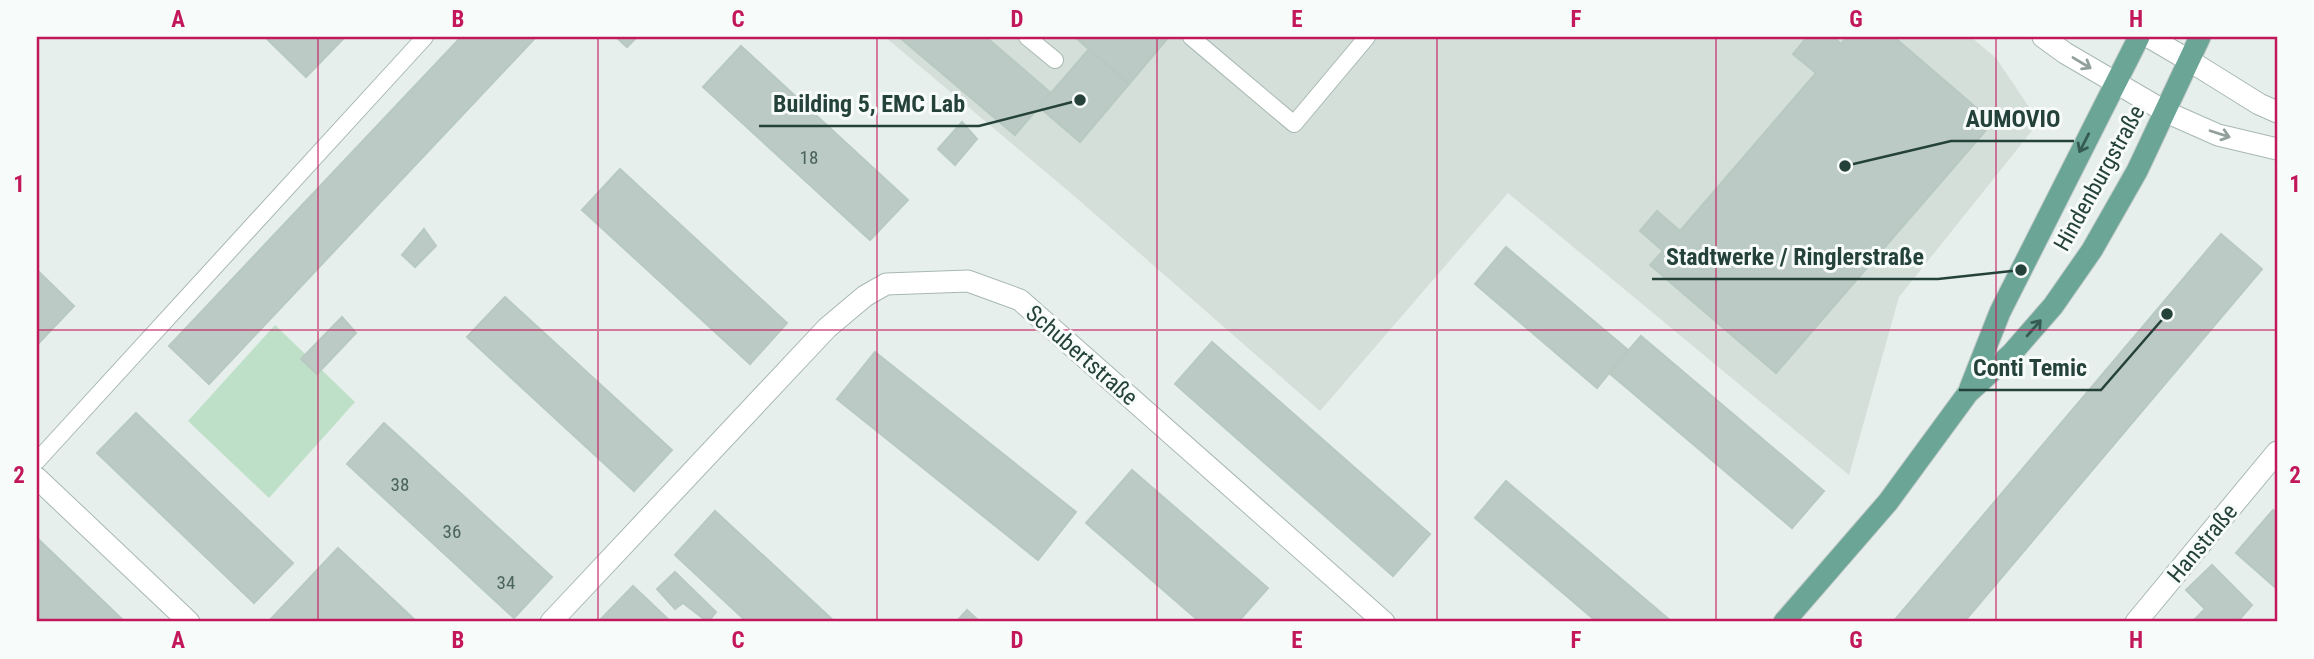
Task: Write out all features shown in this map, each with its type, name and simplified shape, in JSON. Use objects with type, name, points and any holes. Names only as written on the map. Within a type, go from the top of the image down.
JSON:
[{"type":"main road","name":"Hindenburgstraße","points":[[1968,393],[2000,312],[2139,37]]},
{"type":"main road","name":"Hindenburgstraße","points":[[1784,622],[1888,502],[1968,393],[2012,353],[2053,306],[2084,262],[2137,171],[2200,37]]},
{"type":"street","points":[[2043,37],[2166,112],[2218,135],[2277,149]]},
{"type":"street","points":[[2149,37],[2277,112]]},
{"type":"street","name":"Schubertstraße","points":[[551,622],[827,328],[865,296],[886,284],[968,281],[1020,300],[1384,622]]},
{"type":"street","name":"Hanstraße","points":[[2136,622],[2274,463]]},
{"type":"street","points":[[37,478],[167,615],[190,622]]},
{"type":"lane","points":[[37,461],[425,37]]},
{"type":"lane","points":[[1027,37],[1055,60]]},
{"type":"lane","points":[[1191,37],[1294,124],[1367,37]]},
{"type":"shaded area","points":[[885,37],[1971,37],[1996,58],[2039,122],[1899,297],[1849,475],[1508,193],[1320,411],[1073,195]]},
{"type":"green space","points":[[275,325],[355,402],[269,498],[188,421]]},
{"type":"building","points":[[265,37],[345,37],[306,77]]},
{"type":"building","points":[[461,37],[536,37],[209,384],[169,346]]},
{"type":"building","points":[[616,37],[637,37],[627,47]]},
{"type":"building","points":[[899,37],[986,37],[1051,93],[1015,135]]},
{"type":"building","points":[[1075,37],[1165,37],[1167,39],[1129,84]]},
{"type":"building","points":[[1807,37],[1833,37],[1841,44],[1847,37],[1894,37],[1993,122],[1776,373],[1650,265],[1663,251],[1640,231],[1657,211],[1680,231],[1816,73],[1793,54]]},
{"type":"building","points":[[741,46],[908,200],[870,240],[703,87]]},
{"type":"building","points":[[1089,49],[1129,84],[1080,142],[1039,107]]},
{"type":"building","points":[[962,122],[977,139],[955,165],[938,149]]},
{"type":"building","points":[[620,169],[787,323],[750,364],[582,210]]},
{"type":"building","points":[[424,229],[436,246],[415,267],[402,255]]},
{"type":"building","points":[[2221,234],[2262,269],[1964,622],[1893,622]]},
{"type":"building","points":[[1506,247],[1628,350],[1597,388],[1475,284]]},
{"type":"building","points":[[37,270],[74,306],[37,345]]},
{"type":"building","points":[[505,297],[672,450],[634,491],[467,337]]},
{"type":"building","points":[[342,317],[356,333],[317,374],[301,359]]},
{"type":"building","points":[[1641,336],[1824,491],[1792,528],[1609,373]]},
{"type":"building","points":[[1212,342],[1430,534],[1393,576],[1175,384]]},
{"type":"building","points":[[875,352],[1076,512],[1038,560],[837,399]]},
{"type":"building","points":[[136,413],[293,563],[254,603],[97,453]]},
{"type":"building","points":[[384,423],[552,577],[514,618],[347,464]]},
{"type":"building","points":[[1132,470],[1268,588],[1238,622],[1200,622],[1086,523]]},
{"type":"building","points":[[1506,481],[1672,622],[1597,622],[1475,518]]},
{"type":"building","points":[[2273,510],[2277,514],[2277,589],[2236,553]]},
{"type":"building","points":[[715,511],[835,622],[747,622],[675,555]]},
{"type":"building","points":[[37,538],[125,622],[43,622],[37,616]]},
{"type":"building","points":[[338,548],[416,621],[416,622],[268,622]]},
{"type":"building","points":[[2212,565],[2252,605],[2238,621],[2240,622],[2192,622],[2205,609],[2186,590]]},
{"type":"building","points":[[675,572],[716,612],[708,622],[683,603],[675,609],[657,589]]},
{"type":"building","points":[[633,586],[671,622],[598,622]]},
{"type":"building","points":[[967,610],[980,622],[956,622]]},
{"type":"place","name":"Building 5, EMC Lab","points":[[1080,100]]},
{"type":"place","name":"AUMOVIO","points":[[1845,166]]},
{"type":"place","name":"Stadtwerke / Ringlerstraße","points":[[2021,270]]},
{"type":"place","name":"Conti Temic","points":[[2167,314]]}]
